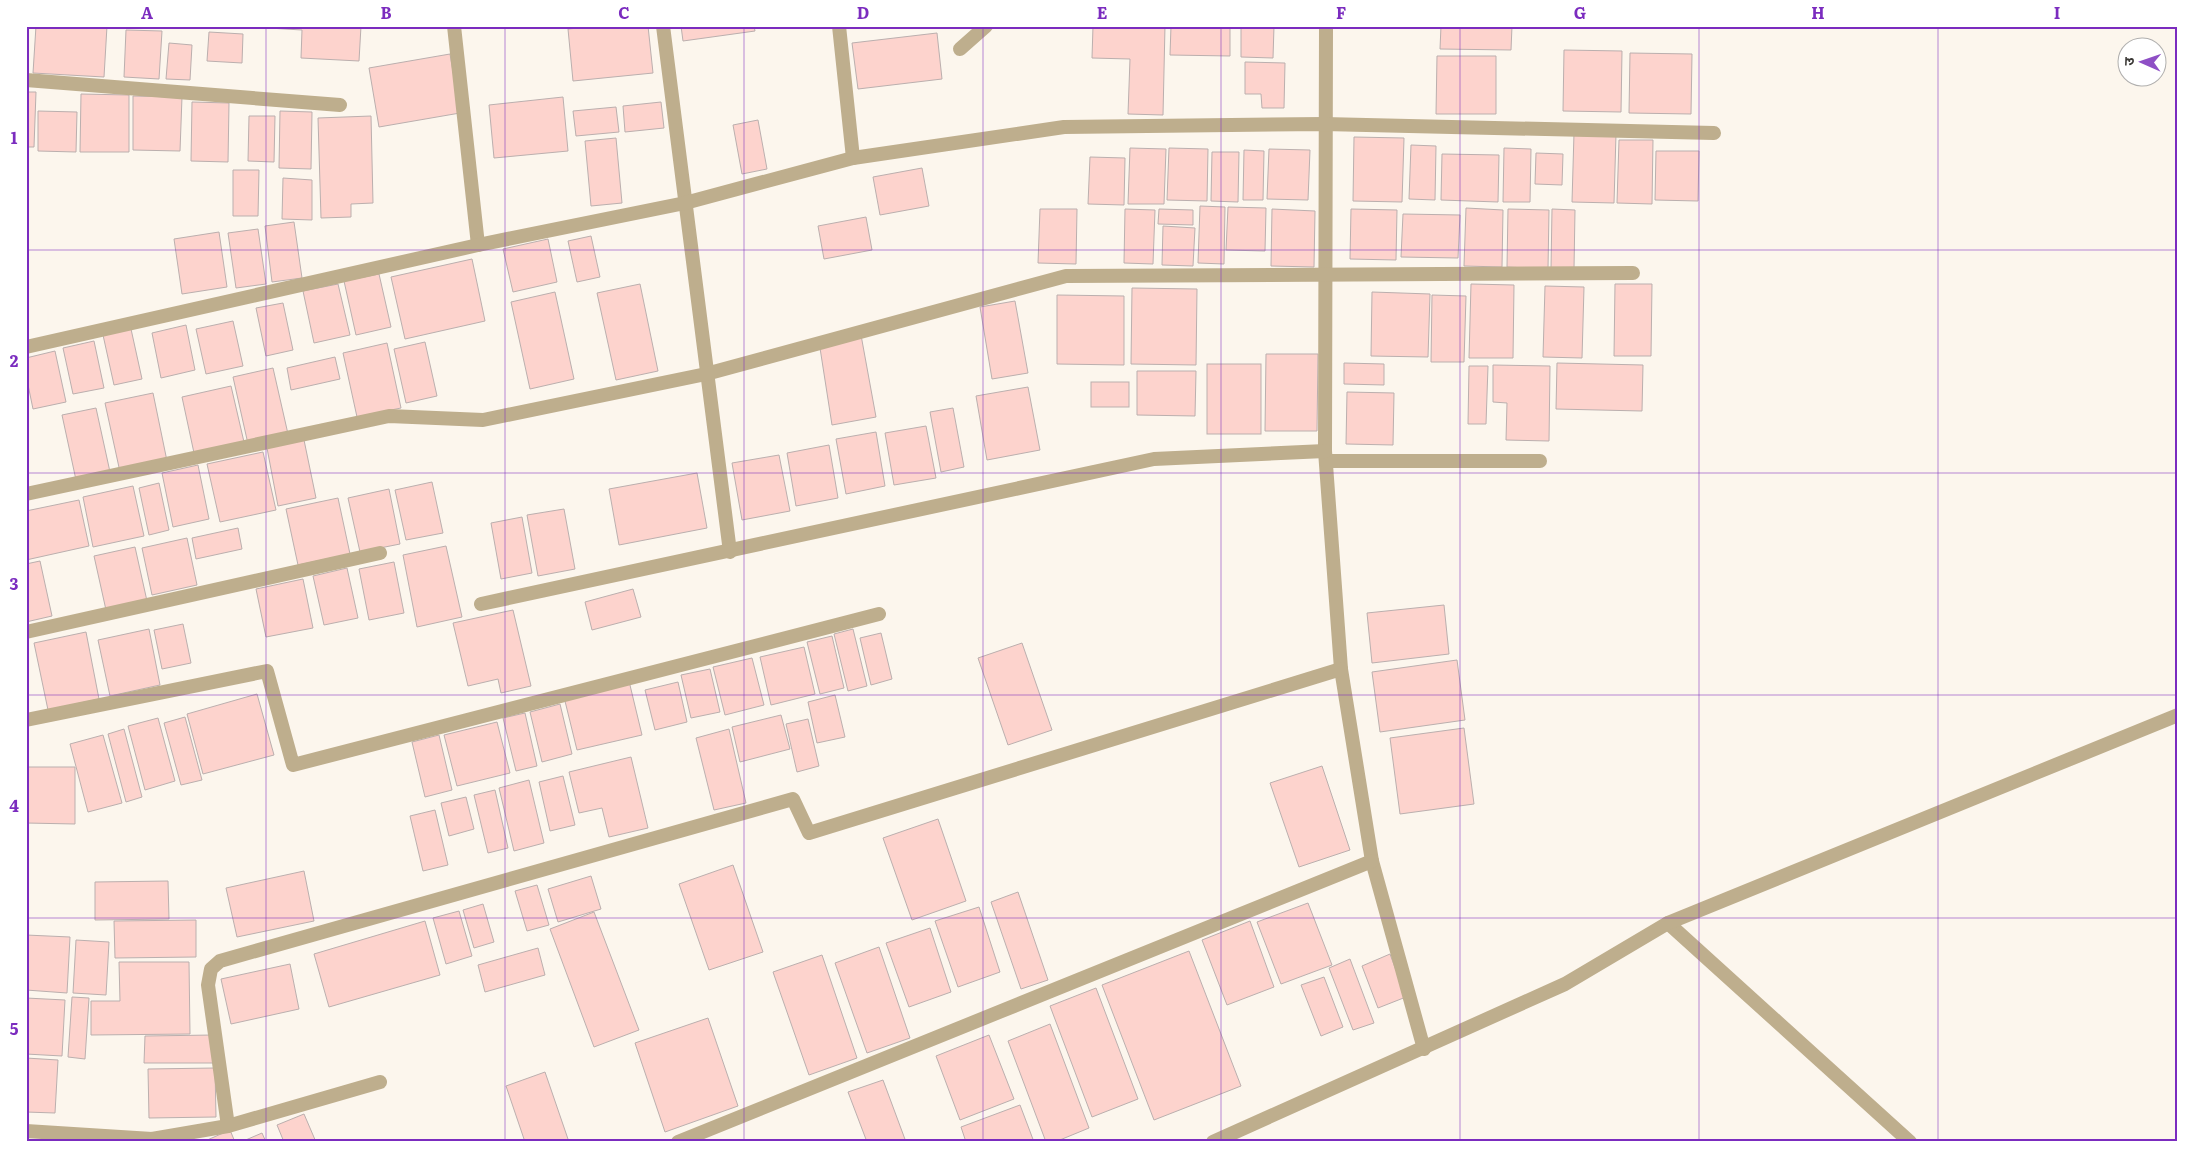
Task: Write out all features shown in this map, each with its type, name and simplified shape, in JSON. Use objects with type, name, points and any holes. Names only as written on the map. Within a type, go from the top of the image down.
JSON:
[{"type":"street","points":[[454,26],[478,244]]},
{"type":"street","points":[[663,26],[730,552]]},
{"type":"street","points":[[839,26],[853,158]]},
{"type":"street","points":[[960,48],[986,26]]},
{"type":"street","points":[[1326,26],[1324,124],[1325,456],[1341,669],[1372,861],[1424,1049]]},
{"type":"street","points":[[26,80],[340,105]]},
{"type":"street","points":[[26,347],[478,244],[685,203],[853,158],[1064,127],[1324,124],[1714,133]]},
{"type":"street","points":[[26,494],[389,416],[483,420],[706,374],[1066,276],[1633,273]]},
{"type":"street","points":[[481,604],[730,552],[1154,459],[1325,456],[1540,461]]},
{"type":"street","points":[[26,632],[380,553]]},
{"type":"street","points":[[26,720],[267,670],[293,765],[879,614]]},
{"type":"street","points":[[228,1126],[208,985],[211,969],[220,961],[793,799],[809,833],[1341,669]]},
{"type":"street","points":[[1213,1142],[1424,1049],[1565,984],[1668,923],[2178,715]]},
{"type":"street","points":[[678,1142],[1372,861]]},
{"type":"street","points":[[1668,923],[1910,1142]]},
{"type":"street","points":[[26,1131],[152,1139],[228,1126],[380,1082]]},
{"type":"building","points":[[36,26],[107,26],[104,77],[33,73]]},
{"type":"building","points":[[361,26],[359,61],[301,58],[302,30],[251,27]]},
{"type":"building","points":[[599,26],[648,26],[653,73],[573,81],[568,29]]},
{"type":"building","points":[[681,26],[754,26],[755,31],[683,41]]},
{"type":"building","points":[[1093,26],[1165,26],[1163,115],[1128,114],[1130,59],[1092,58]]},
{"type":"building","points":[[1171,26],[1230,26],[1230,56],[1170,55]]},
{"type":"building","points":[[1241,26],[1274,26],[1273,58],[1241,57]]},
{"type":"building","points":[[1441,26],[1512,26],[1511,50],[1440,49]]},
{"type":"building","points":[[126,30],[162,31],[159,79],[124,77]]},
{"type":"building","points":[[209,32],[243,34],[242,63],[207,61]]},
{"type":"building","points":[[937,33],[942,79],[858,89],[852,43]]},
{"type":"building","points":[[169,43],[192,45],[190,80],[166,79]]},
{"type":"building","points":[[1564,50],[1622,51],[1621,112],[1563,111]]},
{"type":"building","points":[[1630,53],[1692,54],[1691,114],[1629,113]]},
{"type":"building","points":[[450,54],[460,113],[379,127],[369,68]]},
{"type":"building","points":[[1437,56],[1496,56],[1496,114],[1436,114]]},
{"type":"building","points":[[1245,62],[1285,63],[1284,108],[1262,108],[1261,94],[1245,94]]},
{"type":"building","points":[[26,92],[36,92],[34,147],[26,147]]},
{"type":"building","points":[[81,94],[129,95],[129,152],[80,152]]},
{"type":"building","points":[[133,96],[182,97],[180,151],[133,150]]},
{"type":"building","points":[[563,97],[568,151],[494,158],[489,105]]},
{"type":"building","points":[[192,102],[229,103],[228,162],[191,161]]},
{"type":"building","points":[[661,102],[664,128],[625,132],[623,106]]},
{"type":"building","points":[[616,107],[619,132],[576,136],[573,111]]},
{"type":"building","points":[[38,111],[77,112],[76,152],[38,151]]},
{"type":"building","points":[[280,111],[312,112],[311,169],[279,168]]},
{"type":"building","points":[[249,116],[275,116],[274,162],[248,161]]},
{"type":"building","points":[[371,116],[373,203],[351,204],[351,217],[321,218],[318,118]]},
{"type":"building","points":[[758,120],[767,169],[742,174],[733,125]]},
{"type":"building","points":[[1574,133],[1616,134],[1614,203],[1572,202]]},
{"type":"building","points":[[1354,137],[1404,138],[1402,202],[1353,201]]},
{"type":"building","points":[[616,138],[622,203],[591,206],[585,141]]},
{"type":"building","points":[[1619,140],[1653,140],[1652,204],[1617,203]]},
{"type":"building","points":[[1411,145],[1436,146],[1435,200],[1409,199]]},
{"type":"building","points":[[1130,148],[1166,149],[1164,204],[1128,204]]},
{"type":"building","points":[[1169,148],[1208,149],[1207,201],[1167,200]]},
{"type":"building","points":[[1504,148],[1531,149],[1530,202],[1503,202]]},
{"type":"building","points":[[1269,149],[1310,150],[1308,200],[1267,199]]},
{"type":"building","points":[[1244,150],[1264,151],[1263,200],[1243,200]]},
{"type":"building","points":[[1656,151],[1699,151],[1698,201],[1655,200]]},
{"type":"building","points":[[1212,152],[1239,152],[1238,202],[1211,201]]},
{"type":"building","points":[[1536,153],[1563,154],[1562,185],[1535,184]]},
{"type":"building","points":[[1442,154],[1499,155],[1498,202],[1441,200]]},
{"type":"building","points":[[1090,157],[1125,158],[1124,205],[1088,204]]},
{"type":"building","points":[[922,168],[929,206],[880,215],[873,177]]},
{"type":"building","points":[[233,170],[259,170],[258,216],[233,216]]},
{"type":"building","points":[[283,178],[312,180],[312,220],[282,219]]},
{"type":"building","points":[[1200,206],[1225,207],[1224,264],[1198,263]]},
{"type":"building","points":[[1228,207],[1266,208],[1265,251],[1226,250]]},
{"type":"building","points":[[1466,208],[1503,210],[1502,267],[1464,266]]},
{"type":"building","points":[[1040,209],[1077,209],[1076,264],[1038,263]]},
{"type":"building","points":[[1125,209],[1155,210],[1153,264],[1124,263]]},
{"type":"building","points":[[1159,209],[1193,210],[1193,225],[1158,224]]},
{"type":"building","points":[[1272,209],[1315,211],[1314,267],[1271,266]]},
{"type":"building","points":[[1351,209],[1397,210],[1396,260],[1350,259]]},
{"type":"building","points":[[1508,209],[1549,210],[1548,269],[1507,267]]},
{"type":"building","points":[[1552,209],[1575,210],[1574,269],[1551,269]]},
{"type":"building","points":[[1403,214],[1460,215],[1458,258],[1401,257]]},
{"type":"building","points":[[866,217],[872,250],[824,259],[818,226]]},
{"type":"building","points":[[294,222],[302,278],[272,282],[265,226]]},
{"type":"building","points":[[1163,226],[1195,228],[1193,266],[1162,265]]},
{"type":"building","points":[[258,229],[266,284],[236,288],[228,233]]},
{"type":"building","points":[[219,232],[227,287],[182,294],[174,239]]},
{"type":"building","points":[[591,236],[600,277],[577,282],[568,241]]},
{"type":"building","points":[[548,239],[557,282],[513,292],[503,249]]},
{"type":"building","points":[[472,259],[485,321],[405,339],[391,277]]},
{"type":"building","points":[[379,274],[391,327],[356,335],[344,281]]},
{"type":"building","points":[[338,284],[350,335],[314,343],[303,291]]},
{"type":"building","points":[[640,284],[658,371],[616,380],[597,293]]},
{"type":"building","points":[[1471,284],[1514,285],[1513,358],[1469,358]]},
{"type":"building","points":[[1615,284],[1652,284],[1651,356],[1614,356]]},
{"type":"building","points":[[1545,286],[1584,287],[1582,358],[1543,357]]},
{"type":"building","points":[[1132,288],[1197,289],[1196,365],[1131,364]]},
{"type":"building","points":[[555,292],[574,379],[530,389],[511,302]]},
{"type":"building","points":[[1372,292],[1430,294],[1428,357],[1371,356]]},
{"type":"building","points":[[1057,295],[1124,296],[1124,365],[1057,364]]},
{"type":"building","points":[[1432,295],[1466,296],[1464,362],[1431,362]]},
{"type":"building","points":[[1015,301],[1028,373],[992,379],[980,307]]},
{"type":"building","points":[[283,303],[293,350],[266,356],[256,308]]},
{"type":"building","points":[[233,321],[243,366],[206,374],[196,329]]},
{"type":"building","points":[[186,325],[195,370],[161,378],[152,333]]},
{"type":"building","points":[[131,329],[142,379],[114,385],[103,335]]},
{"type":"building","points":[[861,335],[876,417],[832,425],[820,348]]},
{"type":"building","points":[[94,341],[104,388],[73,394],[63,348]]},
{"type":"building","points":[[425,342],[437,396],[406,403],[394,349]]},
{"type":"building","points":[[387,343],[401,408],[357,417],[343,353]]},
{"type":"building","points":[[55,351],[66,402],[33,409],[26,375],[26,358]]},
{"type":"building","points":[[1266,354],[1318,354],[1317,431],[1265,431]]},
{"type":"building","points":[[335,357],[340,379],[291,390],[287,368]]},
{"type":"building","points":[[1344,363],[1384,364],[1384,385],[1344,384]]},
{"type":"building","points":[[1557,363],[1643,365],[1642,411],[1556,409]]},
{"type":"building","points":[[1207,364],[1261,364],[1261,434],[1207,434]]},
{"type":"building","points":[[1493,365],[1550,366],[1549,441],[1506,440],[1507,403],[1493,402]]},
{"type":"building","points":[[1469,366],[1488,366],[1486,424],[1468,424]]},
{"type":"building","points":[[273,368],[288,434],[248,444],[233,377]]},
{"type":"building","points":[[1137,371],[1196,371],[1195,416],[1137,415]]},
{"type":"building","points":[[1091,382],[1129,382],[1129,407],[1091,407]]},
{"type":"building","points":[[231,386],[244,442],[194,453],[182,397]]},
{"type":"building","points":[[1028,387],[1040,450],[987,460],[976,396]]},
{"type":"building","points":[[1347,392],[1394,393],[1393,445],[1346,444]]},
{"type":"building","points":[[153,393],[167,461],[120,472],[105,403]]},
{"type":"building","points":[[96,408],[110,472],[76,480],[62,415]]},
{"type":"building","points":[[953,408],[964,467],[941,472],[930,412]]},
{"type":"building","points":[[926,426],[936,478],[894,485],[885,433]]},
{"type":"building","points":[[876,432],[885,486],[846,494],[836,439]]},
{"type":"building","points":[[304,440],[316,498],[278,506],[267,448]]},
{"type":"building","points":[[829,445],[838,498],[796,506],[787,453]]},
{"type":"building","points":[[263,452],[276,510],[220,522],[207,464]]},
{"type":"building","points":[[779,455],[790,511],[742,520],[732,463]]},
{"type":"building","points":[[198,465],[209,519],[173,527],[162,473]]},
{"type":"building","points":[[697,473],[707,528],[619,545],[609,489]]},
{"type":"building","points":[[432,482],[443,533],[406,540],[395,490]]},
{"type":"building","points":[[159,483],[169,530],[149,535],[139,488]]},
{"type":"building","points":[[133,486],[144,536],[93,547],[83,497]]},
{"type":"building","points":[[389,489],[400,544],[360,552],[348,498]]},
{"type":"building","points":[[338,498],[350,554],[298,565],[286,509]]},
{"type":"building","points":[[79,500],[89,546],[26,560],[26,511]]},
{"type":"building","points":[[564,509],[575,569],[538,576],[527,515]]},
{"type":"building","points":[[522,517],[532,573],[501,579],[491,523]]},
{"type":"building","points":[[238,528],[242,549],[196,559],[192,538]]},
{"type":"building","points":[[187,538],[197,585],[152,595],[142,548]]},
{"type":"building","points":[[446,546],[462,617],[417,627],[403,555]]},
{"type":"building","points":[[135,547],[147,601],[106,610],[94,556]]},
{"type":"building","points":[[40,561],[52,616],[26,622],[26,564]]},
{"type":"building","points":[[394,562],[404,613],[369,620],[359,569]]},
{"type":"building","points":[[347,568],[358,618],[324,625],[313,576]]},
{"type":"building","points":[[303,579],[313,628],[266,637],[256,589]]},
{"type":"building","points":[[633,589],[641,617],[592,630],[585,602]]},
{"type":"building","points":[[1444,605],[1449,654],[1372,663],[1367,613]]},
{"type":"building","points":[[513,610],[531,686],[501,693],[498,679],[468,686],[453,623]]},
{"type":"building","points":[[183,624],[191,663],[162,669],[154,630]]},
{"type":"building","points":[[149,629],[160,685],[110,696],[98,640]]},
{"type":"building","points":[[853,629],[867,686],[848,691],[834,634]]},
{"type":"building","points":[[86,632],[99,699],[48,710],[34,643]]},
{"type":"building","points":[[881,633],[892,679],[871,685],[860,638]]},
{"type":"building","points":[[832,636],[844,688],[820,694],[807,642]]},
{"type":"building","points":[[1022,643],[1052,730],[1008,745],[978,658]]},
{"type":"building","points":[[804,647],[815,694],[771,705],[760,657]]},
{"type":"building","points":[[752,658],[764,705],[725,715],[713,667]]},
{"type":"building","points":[[1457,660],[1465,720],[1380,732],[1372,672]]},
{"type":"building","points":[[710,669],[720,712],[691,718],[681,675]]},
{"type":"building","points":[[629,681],[642,735],[577,750],[564,697]]},
{"type":"building","points":[[678,682],[687,722],[655,730],[645,690]]},
{"type":"building","points":[[257,694],[274,755],[203,774],[187,714]]},
{"type":"building","points":[[835,695],[845,737],[817,743],[808,702]]},
{"type":"building","points":[[560,704],[572,754],[542,762],[530,712]]},
{"type":"building","points":[[525,713],[537,766],[516,771],[503,718]]},
{"type":"building","points":[[781,715],[790,749],[740,762],[732,727]]},
{"type":"building","points":[[185,717],[202,780],[181,785],[164,723]]},
{"type":"building","points":[[158,718],[175,781],[145,790],[128,726]]},
{"type":"building","points":[[808,719],[819,766],[797,772],[786,724]]},
{"type":"building","points":[[497,722],[510,773],[457,786],[444,735]]},
{"type":"building","points":[[1464,728],[1474,804],[1400,814],[1390,738]]},
{"type":"building","points":[[124,729],[142,797],[126,802],[108,734]]},
{"type":"building","points":[[729,729],[746,803],[714,810],[696,738]]},
{"type":"building","points":[[103,735],[122,803],[88,812],[70,744]]},
{"type":"building","points":[[439,735],[452,790],[425,797],[412,742]]},
{"type":"building","points":[[631,757],[648,828],[609,837],[602,808],[579,813],[569,772]]},
{"type":"building","points":[[1322,766],[1350,850],[1299,867],[1270,783]]},
{"type":"building","points":[[26,767],[75,767],[75,824],[26,823]]},
{"type":"building","points":[[563,776],[575,825],[550,831],[539,782]]},
{"type":"building","points":[[529,780],[544,843],[514,851],[499,788]]},
{"type":"building","points":[[495,790],[508,848],[488,853],[474,795]]},
{"type":"building","points":[[466,797],[474,829],[449,836],[441,803]]},
{"type":"building","points":[[435,810],[448,865],[423,871],[410,816]]},
{"type":"building","points":[[938,819],[966,901],[912,920],[883,838]]},
{"type":"building","points":[[733,865],[763,952],[709,970],[679,884]]},
{"type":"building","points":[[304,871],[314,921],[237,937],[226,888]]},
{"type":"building","points":[[591,876],[601,909],[558,922],[548,889]]},
{"type":"building","points":[[168,881],[169,919],[95,920],[95,882]]},
{"type":"building","points":[[537,885],[549,925],[527,931],[515,891]]},
{"type":"building","points":[[1018,892],[1048,980],[1021,989],[991,902]]},
{"type":"building","points":[[1308,903],[1332,965],[1281,984],[1257,922]]},
{"type":"building","points":[[483,904],[494,942],[474,948],[463,910]]},
{"type":"building","points":[[979,907],[1000,972],[958,987],[935,921]]},
{"type":"building","points":[[459,911],[472,956],[446,964],[433,918]]},
{"type":"building","points":[[594,912],[639,1030],[594,1047],[550,929]]},
{"type":"building","points":[[196,920],[196,957],[115,958],[114,921]]},
{"type":"building","points":[[425,921],[440,975],[329,1007],[314,954]]},
{"type":"building","points":[[1250,921],[1274,987],[1227,1005],[1202,940]]},
{"type":"building","points":[[930,928],[951,992],[909,1007],[886,943]]},
{"type":"building","points":[[26,935],[70,937],[67,993],[26,990]]},
{"type":"building","points":[[76,940],[109,942],[106,995],[73,993]]},
{"type":"building","points":[[879,947],[910,1038],[867,1053],[835,963]]},
{"type":"building","points":[[538,948],[545,975],[485,992],[478,965]]},
{"type":"building","points":[[1189,951],[1241,1086],[1154,1120],[1102,985]]},
{"type":"building","points":[[1390,954],[1406,997],[1378,1008],[1362,966]]},
{"type":"building","points":[[822,955],[857,1058],[809,1075],[773,972]]},
{"type":"building","points":[[1350,959],[1374,1023],[1353,1030],[1329,968]]},
{"type":"building","points":[[119,962],[189,962],[190,1034],[91,1035],[91,1001],[120,1001]]},
{"type":"building","points":[[290,964],[299,1009],[231,1024],[221,979]]},
{"type":"building","points":[[1324,977],[1343,1027],[1321,1036],[1301,985]]},
{"type":"building","points":[[1096,988],[1138,1099],[1092,1117],[1050,1006]]},
{"type":"building","points":[[72,997],[89,998],[85,1059],[68,1057]]},
{"type":"building","points":[[26,998],[65,1000],[62,1056],[26,1054]]},
{"type":"building","points":[[708,1018],[738,1106],[665,1132],[635,1043]]},
{"type":"building","points":[[1050,1024],[1089,1128],[1055,1142],[1046,1142],[1008,1041]]},
{"type":"building","points":[[213,1035],[213,1063],[144,1063],[145,1036]]},
{"type":"building","points":[[989,1035],[1014,1099],[960,1120],[936,1056]]},
{"type":"building","points":[[26,1058],[58,1060],[55,1113],[26,1112]]},
{"type":"building","points":[[215,1068],[216,1117],[149,1118],[148,1069]]},
{"type":"building","points":[[545,1072],[569,1142],[525,1142],[506,1086]]},
{"type":"building","points":[[883,1080],[906,1142],[867,1142],[848,1092]]},
{"type":"building","points":[[1020,1105],[1034,1142],[966,1142],[961,1127]]},
{"type":"building","points":[[304,1114],[316,1142],[284,1142],[277,1125]]},
{"type":"building","points":[[230,1130],[235,1142],[205,1142],[205,1141]]},
{"type":"building","points":[[262,1133],[266,1142],[241,1142]]}]
